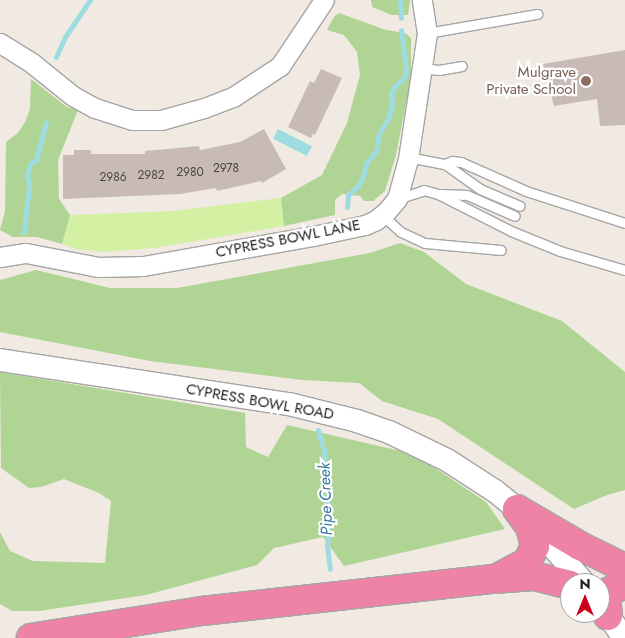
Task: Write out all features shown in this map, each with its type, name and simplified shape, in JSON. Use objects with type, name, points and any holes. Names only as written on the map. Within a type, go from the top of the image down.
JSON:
[{"type":"highway","points":[[517,509],[580,546],[625,568]]},
{"type":"highway","points":[[493,579],[520,568],[532,555],[535,546],[534,536],[517,509]]},
{"type":"highway","points":[[31,638],[202,611],[493,579],[534,576],[560,582]]},
{"type":"highway","points":[[610,591],[625,584]]},
{"type":"street","points":[[0,43],[33,64],[73,96],[95,108],[132,120],[160,120],[233,98],[280,66],[324,0]]},
{"type":"street","name":"CYPRESS BOWL LANE","points":[[0,257],[26,253],[98,267],[144,266],[351,228],[365,224],[382,215],[397,199],[408,157],[427,33],[422,0]]},
{"type":"street","name":"CYPRESS BOWL ROAD","points":[[0,360],[289,404],[348,418],[389,432],[447,460],[474,476],[517,509],[575,573]]},
{"type":"street","points":[[610,619],[624,638]]},
{"type":"lane","points":[[427,33],[536,14]]},
{"type":"lane","points":[[422,68],[439,70],[462,66]]},
{"type":"lane","points":[[408,157],[445,164],[480,189],[520,206]]},
{"type":"lane","points":[[445,164],[452,161],[461,162],[526,191],[548,196],[625,223]]},
{"type":"lane","points":[[397,199],[424,190],[438,194],[522,235],[569,254],[625,270]]},
{"type":"lane","points":[[438,194],[467,195],[515,216]]},
{"type":"lane","points":[[382,215],[400,232],[418,241],[501,250]]},
{"type":"green space","points":[[371,0],[410,0],[408,15],[392,15],[372,7]]},
{"type":"green space","points":[[339,13],[386,30],[405,33],[411,38],[411,78],[396,155],[385,191],[373,201],[364,201],[360,196],[342,194],[335,200],[335,215],[284,226],[281,198],[322,175],[347,123],[360,75],[357,52],[344,35],[327,30],[334,17]]},
{"type":"green space","points":[[31,79],[67,107],[78,110],[58,160],[59,199],[70,215],[62,244],[37,237],[13,237],[0,230],[5,211],[6,142],[18,133],[25,122],[30,109]]},
{"type":"green space","points":[[281,198],[284,226],[154,248],[105,252],[76,249],[62,244],[70,215],[173,211]]},
{"type":"green space","points":[[400,243],[424,252],[466,284],[562,321],[625,372],[625,490],[607,495],[574,509],[438,419],[382,401],[359,383],[302,380],[150,361],[0,332],[0,280],[36,270],[110,288],[177,288],[370,253]]},
{"type":"green space","points":[[0,372],[245,413],[246,447],[268,457],[287,425],[414,454],[486,502],[505,529],[344,566],[323,537],[274,548],[257,565],[146,595],[39,611],[12,611],[0,604],[0,532],[10,551],[33,561],[105,563],[111,501],[99,493],[64,479],[41,487],[29,488],[1,468]]},
{"type":"water","points":[[278,129],[312,146],[307,156],[273,139]]},
{"type":"building","name":"Mulgrave Private School","points":[[625,50],[625,125],[600,126],[597,99],[554,106],[543,64]]},
{"type":"building","points":[[321,69],[342,78],[315,135],[313,134],[311,138],[288,127],[310,81],[314,83]]},
{"type":"building","points":[[264,129],[286,169],[262,183],[261,181],[217,191],[216,188],[180,194],[63,199],[63,155],[74,155],[74,150],[91,150],[91,154],[145,154],[145,151],[199,146],[200,150],[240,142]]},
{"type":"waterway","name":"Pipe Creek","points":[[56,57],[65,37],[90,0]]},
{"type":"waterway","name":"Pipe Creek","points":[[400,0],[401,18]]},
{"type":"waterway","name":"Pipe Creek","points":[[347,207],[348,195],[358,186],[363,177],[367,161],[376,152],[379,133],[388,119],[392,105],[391,94],[394,87],[404,78],[406,71],[401,30]]},
{"type":"waterway","name":"Pipe Creek","points":[[24,232],[29,185],[27,175],[30,164],[36,160],[46,122]]},
{"type":"waterway","name":"Pipe Creek","points":[[318,430],[324,451],[330,521],[327,545],[330,569]]},
{"type":"place","name":"Mulgrave Private School","points":[[586,81]]}]
